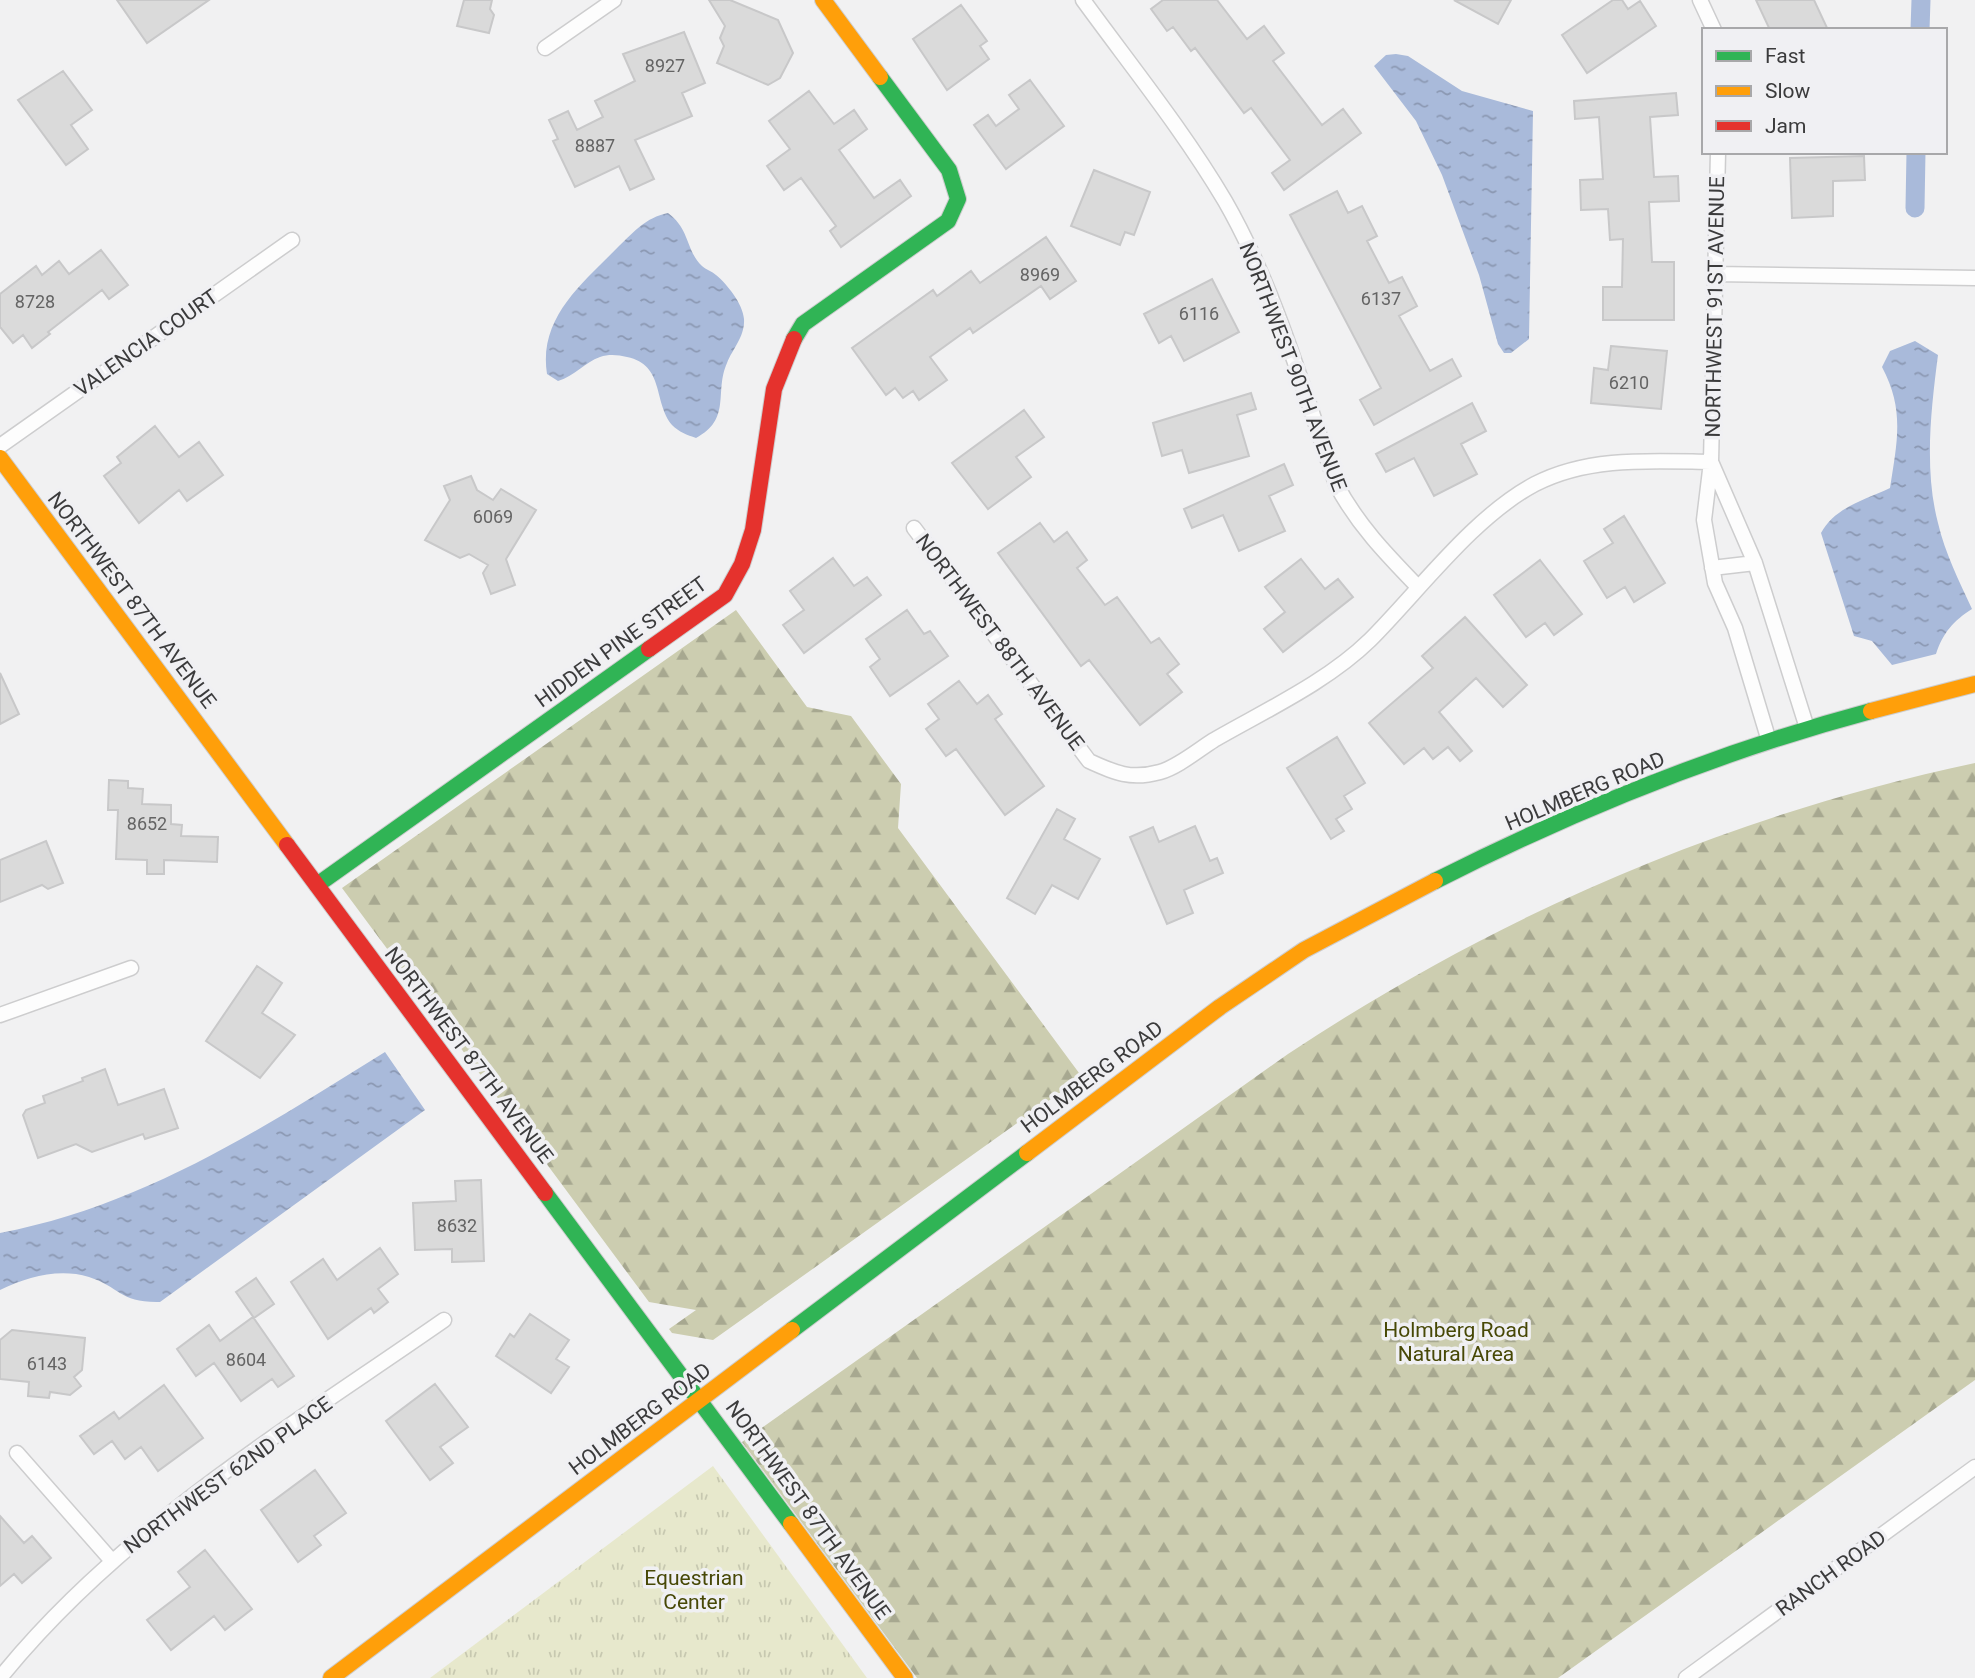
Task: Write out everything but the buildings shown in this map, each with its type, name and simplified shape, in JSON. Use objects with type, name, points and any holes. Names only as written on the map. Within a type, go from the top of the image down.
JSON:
[{"type":"street","points":[[545,48],[614,0]]},
{"type":"street","name":"HIDDEN PINE STREET","points":[[317,886],[725,595],[741,572],[750,545],[766,432],[785,348],[803,324],[948,221],[958,199],[949,170],[823,0]]},
{"type":"street","name":"NORTHWEST 90TH AVENUE","points":[[1083,0],[1186,140],[1225,202],[1260,272],[1336,484],[1352,514],[1418,587]]},
{"type":"street","points":[[1700,0],[1713,28]]},
{"type":"street","name":"NORTHWEST 91ST AVENUE","points":[[1718,154],[1711,462],[1704,520],[1715,583],[1735,628],[1769,741]]},
{"type":"street","name":"VALENCIA COURT","points":[[0,446],[292,240]]},
{"type":"street","points":[[1716,274],[1975,278]]},
{"type":"street","name":"NORTHWEST 87TH AVENUE","points":[[0,458],[905,1678]]},
{"type":"street","points":[[1418,587],[1500,507],[1535,484],[1579,468],[1630,460],[1711,462]]},
{"type":"street","name":"NORTHWEST 91ST AVENUE","points":[[1711,462],[1755,563],[1807,728]]},
{"type":"street","name":"NORTHWEST 88TH AVENUE","points":[[914,528],[1089,761],[1122,776],[1161,772],[1327,673],[1368,641],[1418,587]]},
{"type":"street","points":[[1713,568],[1755,563]]},
{"type":"street","name":"HOLMBERG ROAD","points":[[331,1678],[1220,1007],[1304,950],[1496,850],[1631,792],[1807,728],[1975,684]]},
{"type":"street","points":[[0,1015],[131,968]]},
{"type":"street","name":"NORTHWEST 62ND PLACE","points":[[0,1678],[30,1640],[112,1561],[200,1490],[444,1320]]},
{"type":"street","points":[[17,1453],[112,1561]]},
{"type":"street","name":"RANCH ROAD","points":[[1686,1678],[1975,1467]]},
{"type":"green space","points":[[736,610],[807,707],[851,716],[901,784],[898,828],[1082,1077],[713,1340],[672,1333],[669,1329],[696,1310],[649,1302],[342,888]]},
{"type":"green space","name":"Holmberg Road Natural Area","points":[[1975,763],[1975,1380],[1558,1678],[917,1678],[742,1442],[1288,1054],[1368,1003],[1449,957],[1533,914],[1704,841],[1883,785]]},
{"type":"green space","name":"Equestrian Center","points":[[713,1466],[867,1678],[430,1678]]},
{"type":"water","points":[[1386,55],[1408,56],[1462,91],[1533,111],[1529,339],[1511,353],[1504,353],[1498,344],[1479,275],[1442,175],[1416,121],[1374,66]]},
{"type":"water","points":[[668,213],[680,226],[697,260],[734,295],[744,319],[741,337],[723,374],[718,414],[707,431],[696,438],[672,425],[662,406],[653,376],[639,361],[624,356],[607,355],[558,381],[547,374],[546,354],[550,335],[566,302],[635,230],[653,218]]},
{"type":"water","points":[[1915,341],[1938,355],[1930,439],[1931,482],[1944,545],[1972,609],[1950,628],[1936,654],[1892,665],[1872,641],[1854,636],[1821,533],[1842,511],[1890,488],[1897,426],[1894,398],[1882,367],[1890,351]]},
{"type":"water","points":[[385,1052],[425,1110],[160,1302],[136,1300],[89,1277],[66,1273],[32,1278],[0,1290],[0,1233],[53,1221],[152,1184],[247,1136]]},
{"type":"waterway","points":[[1920,28],[1921,0]]},
{"type":"waterway","points":[[1915,208],[1916,154]]},
{"type":"traffic: fast","points":[[794,339],[803,324],[948,221],[958,199],[949,170],[880,77]]},
{"type":"traffic: fast","points":[[317,885],[649,649]]},
{"type":"traffic: fast","points":[[1435,881],[1540,831],[1648,785],[1759,745],[1871,711]]},
{"type":"traffic: fast","points":[[792,1330],[1027,1153]]},
{"type":"traffic: fast","points":[[545,1193],[791,1524]]},
{"type":"traffic: slow","points":[[823,0],[880,77]]},
{"type":"traffic: slow","points":[[0,458],[287,845]]},
{"type":"traffic: slow","points":[[1871,711],[1975,684]]},
{"type":"traffic: slow","points":[[1027,1153],[1220,1007],[1304,950],[1435,881]]},
{"type":"traffic: slow","points":[[331,1678],[792,1330]]},
{"type":"traffic: slow","points":[[791,1524],[905,1678]]},
{"type":"traffic: jam","points":[[649,649],[725,595],[742,564],[753,530],[774,389],[794,339]]},
{"type":"traffic: jam","points":[[287,845],[545,1193]]}]
